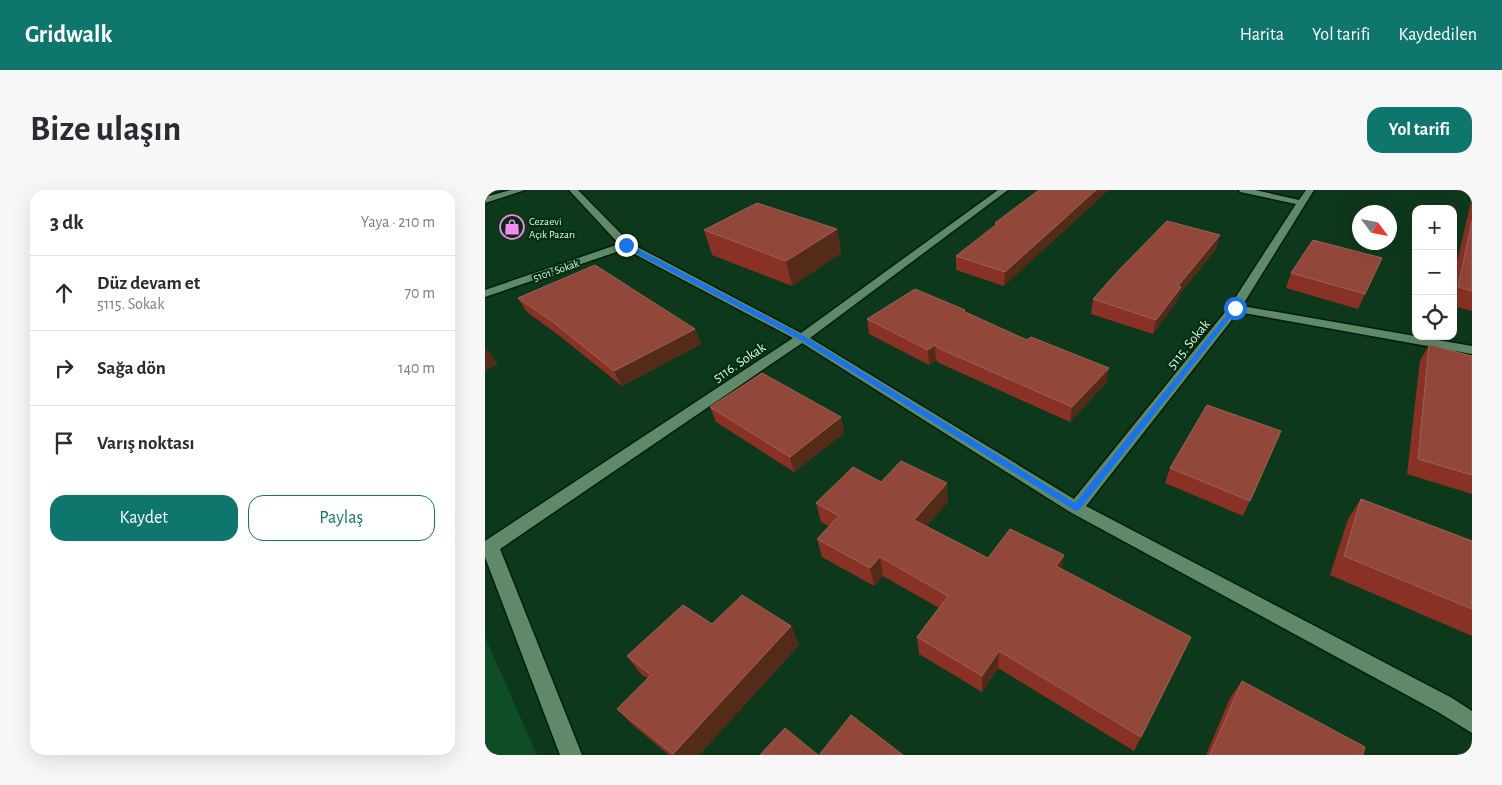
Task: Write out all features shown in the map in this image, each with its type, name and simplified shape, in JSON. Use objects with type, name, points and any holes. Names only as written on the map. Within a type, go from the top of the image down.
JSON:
[{"type":"street","points":[[485,200],[521,190]]},
{"type":"street","points":[[573,190],[626,245],[801,338],[1076,508],[1445,705],[1472,723]]},
{"type":"street","name":"5116. Sokak","points":[[488,549],[801,338],[1002,190]]},
{"type":"street","points":[[1243,190],[1302,203]]},
{"type":"street","name":"5115. Sokak","points":[[1076,508],[1235,308],[1311,190]]},
{"type":"street","name":"5101. Sokak","points":[[485,294],[626,245]]},
{"type":"street","points":[[1235,308],[1472,350]]},
{"type":"street","points":[[488,549],[571,755]]},
{"type":"street","points":[[1445,705],[1472,715]]},
{"type":"green space","points":[[485,637],[537,755],[485,755]]},
{"type":"building","points":[[1039,190],[1096,190],[1005,272],[956,256],[997,224],[995,223]]},
{"type":"building","points":[[757,203],[837,229],[786,261],[704,230]]},
{"type":"building","points":[[1167,221],[1220,235],[1178,286],[1181,287],[1156,320],[1093,299],[1120,269]]},
{"type":"building","points":[[1472,221],[1472,291],[1458,287]]},
{"type":"building","points":[[1313,240],[1382,258],[1365,294],[1291,273]]},
{"type":"building","points":[[595,265],[695,329],[614,371],[553,322],[518,298]]},
{"type":"building","points":[[915,289],[965,310],[963,311],[1027,340],[1031,337],[1109,368],[1072,407],[935,345],[928,350],[867,319]]},
{"type":"building","points":[[1429,345],[1472,356],[1472,475],[1418,459]]},
{"type":"building","points":[[762,373],[841,417],[790,457],[710,407]]},
{"type":"building","points":[[1207,405],[1281,431],[1250,501],[1170,468]]},
{"type":"building","points":[[901,461],[947,483],[914,520],[988,558],[1010,529],[1064,555],[1056,566],[1191,637],[1141,737],[999,651],[982,676],[917,637],[948,596],[880,557],[870,568],[817,539],[839,516],[816,503],[853,467],[881,482]]},
{"type":"building","points":[[1361,499],[1472,541],[1472,609],[1344,556]]},
{"type":"building","points":[[742,595],[791,626],[673,754],[617,709],[651,675],[627,656],[683,605],[712,624]]},
{"type":"building","points":[[1242,681],[1365,747],[1363,755],[1210,755]]},
{"type":"building","points":[[851,715],[903,755],[819,755]]},
{"type":"building","points":[[785,728],[818,755],[760,755]]},
{"type":"place","name":"Cezaevi Açık Pazarı","points":[[512,227]]},
{"type":"route","points":[[626,245],[801,338],[1076,508],[1235,308]]}]
